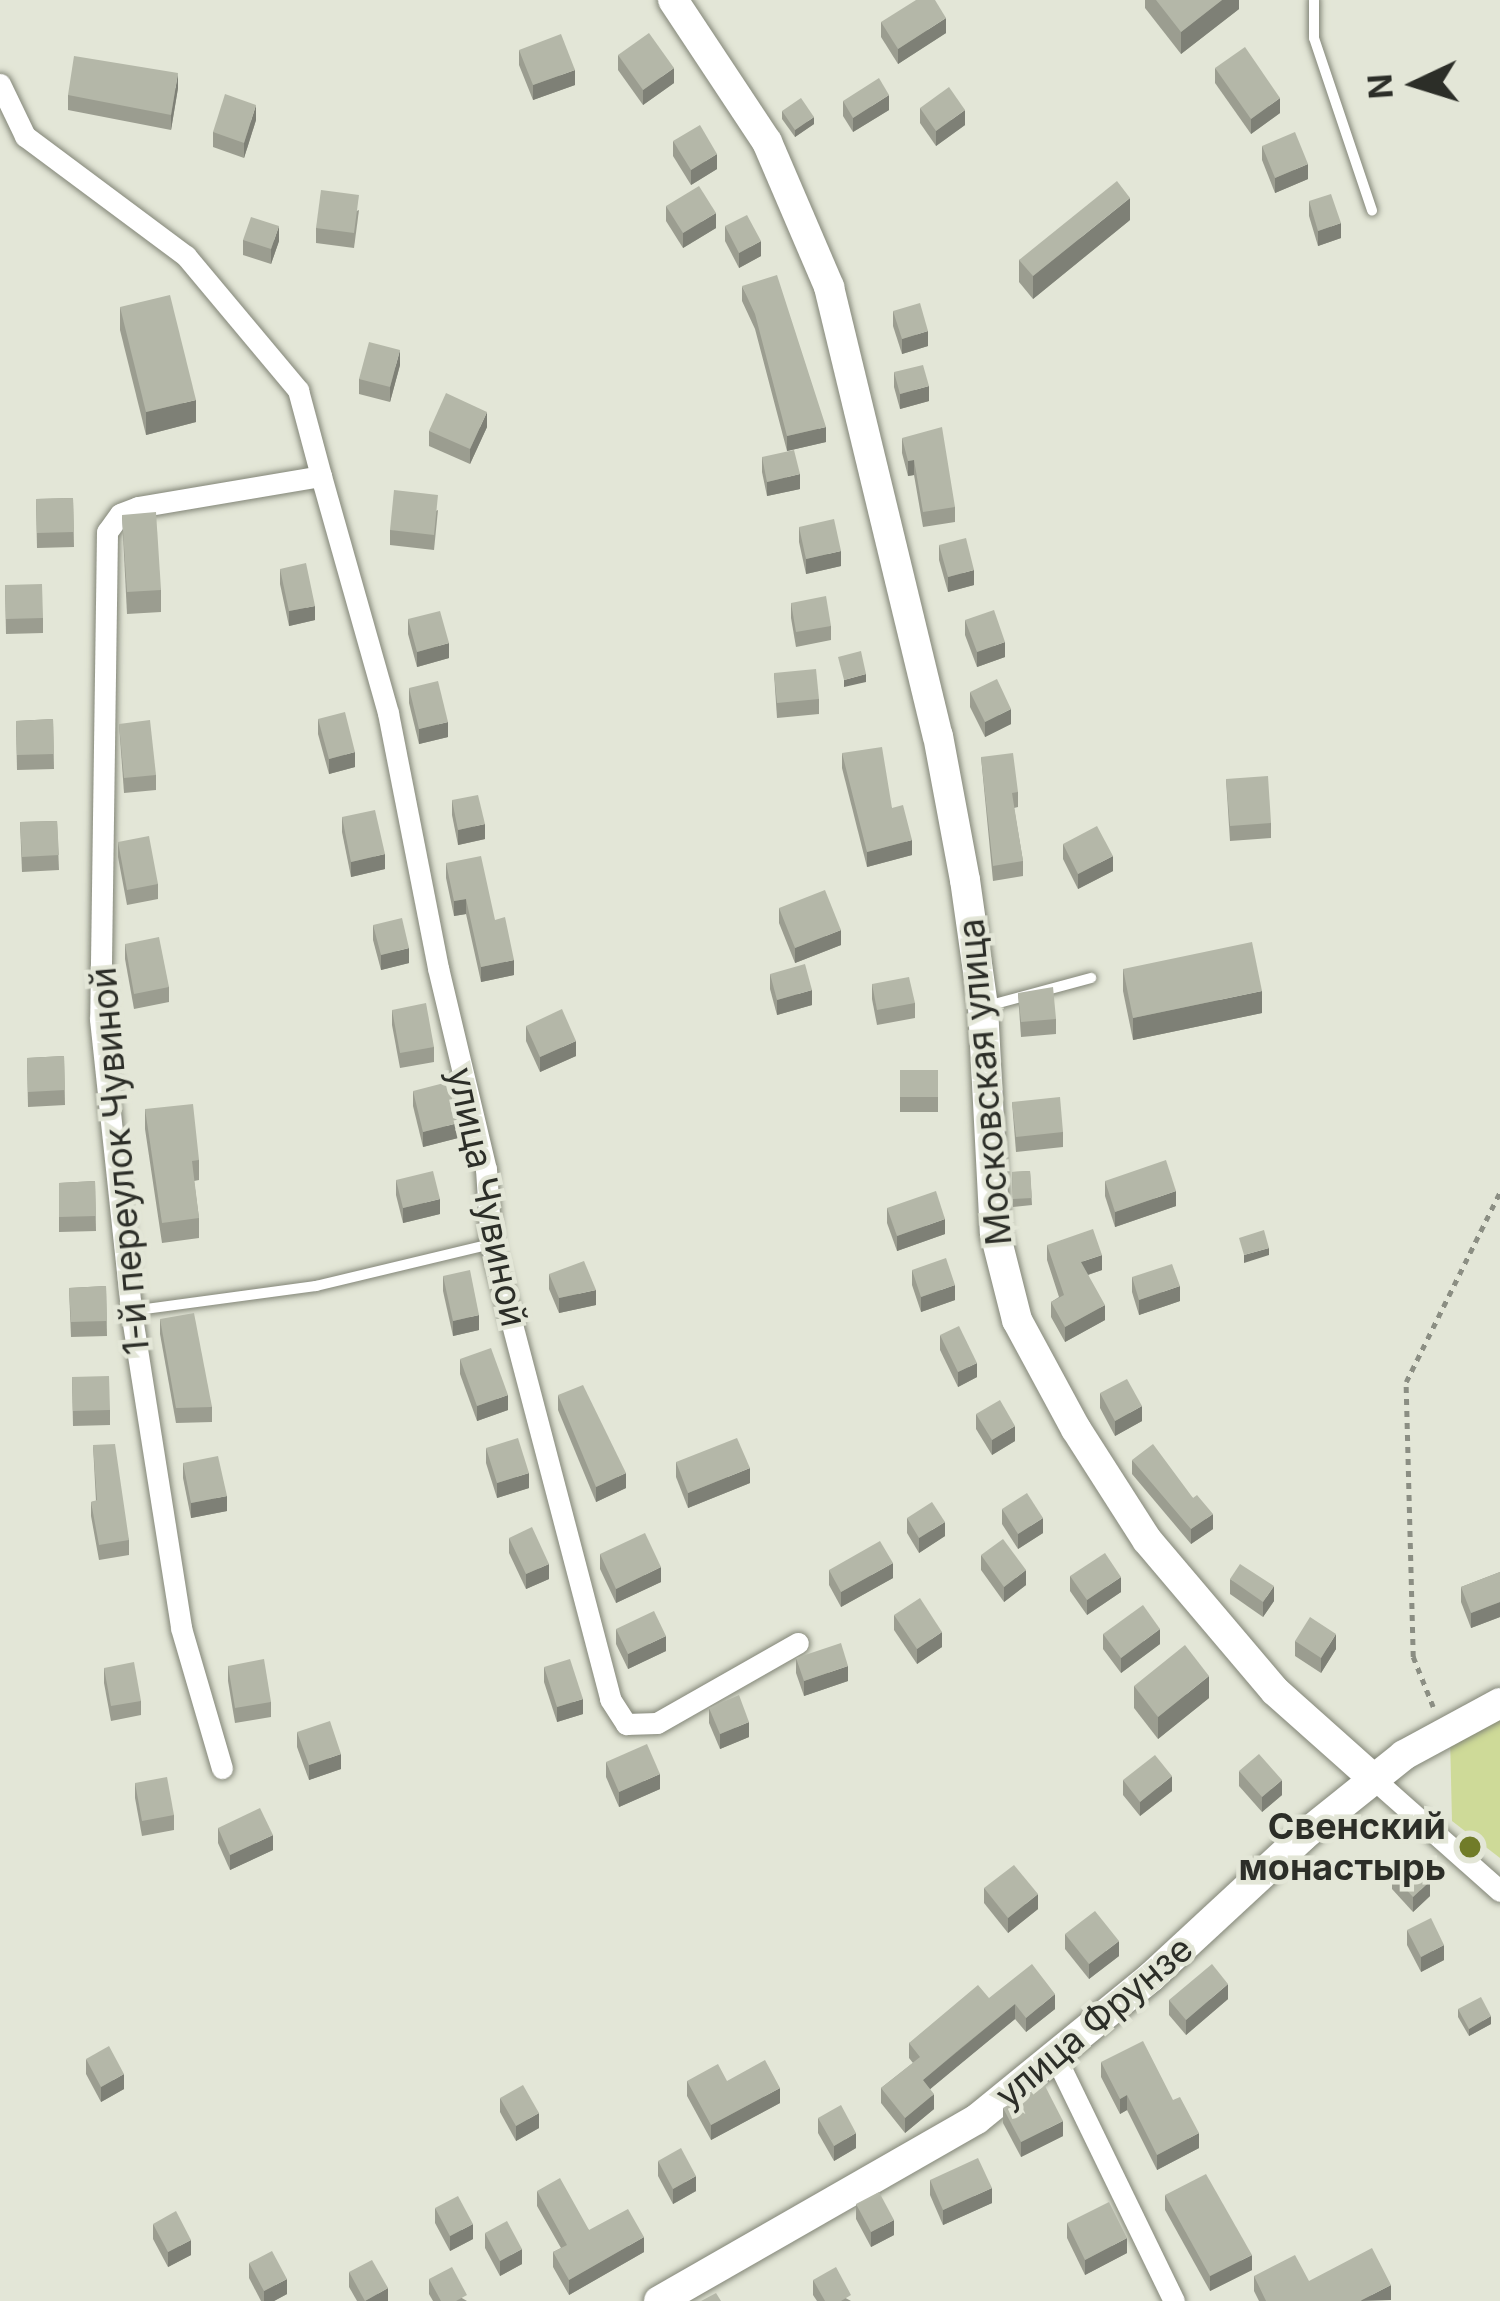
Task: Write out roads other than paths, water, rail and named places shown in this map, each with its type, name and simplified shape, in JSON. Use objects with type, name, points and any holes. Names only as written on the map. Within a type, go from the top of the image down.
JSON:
[{"type":"street","name":"Московская улица","points":[[673,0],[767,142],[829,287],[938,736],[983,1006],[995,1233],[1017,1320],[1076,1429],[1147,1540],[1275,1691],[1500,1891]]},
{"type":"street","name":"улица Чувиной","points":[[0,84],[26,136],[186,256],[298,390],[388,713],[438,968],[486,1169],[491,1244],[554,1473],[587,1625],[617,1715],[638,1726],[657,1724],[798,1643]]},
{"type":"street","name":"1-й переулок Чувиной","points":[[221,1768],[181,1628],[131,1311],[100,1019],[107,532],[119,514],[138,507],[321,476]]},
{"type":"street","name":"улица Фрунзе","points":[[659,2301],[977,2119],[1056,2058],[1303,1836],[1443,1731],[1500,1703]]},
{"type":"street","points":[[1056,2058],[1174,2301]]},
{"type":"lane","points":[[1314,0],[1314,38],[1372,210]]},
{"type":"lane","points":[[983,1006],[1090,978]]},
{"type":"lane","points":[[131,1311],[316,1286],[491,1244]]},
{"type":"place","name":"Свенский монастырь","points":[[1470,1847]]}]
